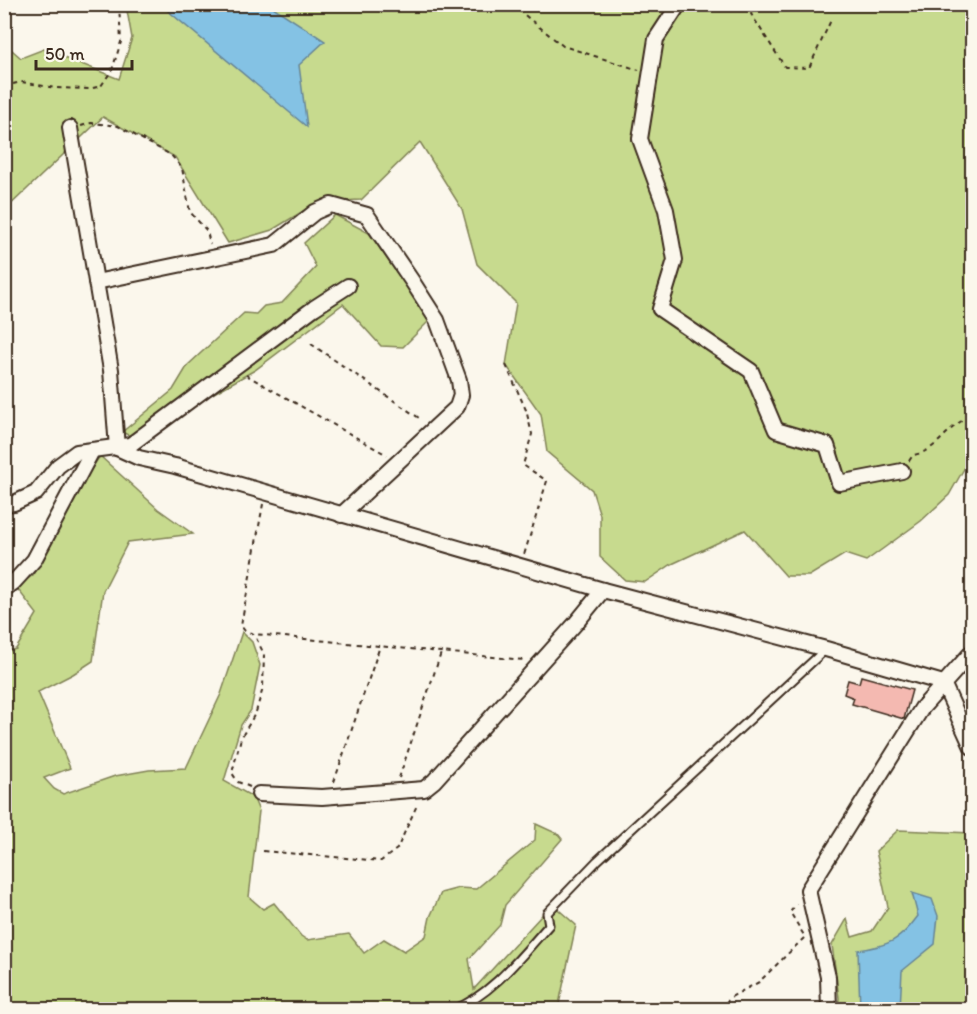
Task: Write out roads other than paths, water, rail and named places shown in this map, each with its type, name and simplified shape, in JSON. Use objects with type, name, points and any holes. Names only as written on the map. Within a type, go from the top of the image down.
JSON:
[{"type":"street","points":[[679,4],[656,39],[640,139],[666,210],[675,260],[660,309],[751,371],[776,430],[827,445],[839,483],[902,471]]},
{"type":"street","points":[[70,128],[111,370],[117,448]]},
{"type":"street","points":[[96,282],[274,244],[315,212],[331,205],[367,215],[437,321],[459,380],[461,395],[457,407],[341,515]]},
{"type":"street","points":[[4,504],[14,503],[36,493],[58,466],[77,452],[130,446],[314,308],[348,286]]},
{"type":"street","points":[[117,448],[139,458],[603,590],[826,649],[943,683],[972,747]]},
{"type":"street","points":[[4,589],[13,583],[34,560],[92,451]]},
{"type":"street","points":[[259,794],[329,796],[424,789],[434,781],[542,662],[603,590]]},
{"type":"street","points":[[829,1010],[828,977],[808,890],[922,708],[972,652]]},
{"type":"lane","points":[[453,1010],[467,1004],[500,978],[549,925],[547,913],[597,861],[826,649]]},
{"type":"water","points":[[161,5],[270,5],[325,41],[299,65],[307,127]]},
{"type":"water","points":[[912,893],[932,899],[938,916],[935,944],[902,971],[900,1009],[860,1009],[858,950],[878,947],[899,937],[905,931],[918,916]]}]
